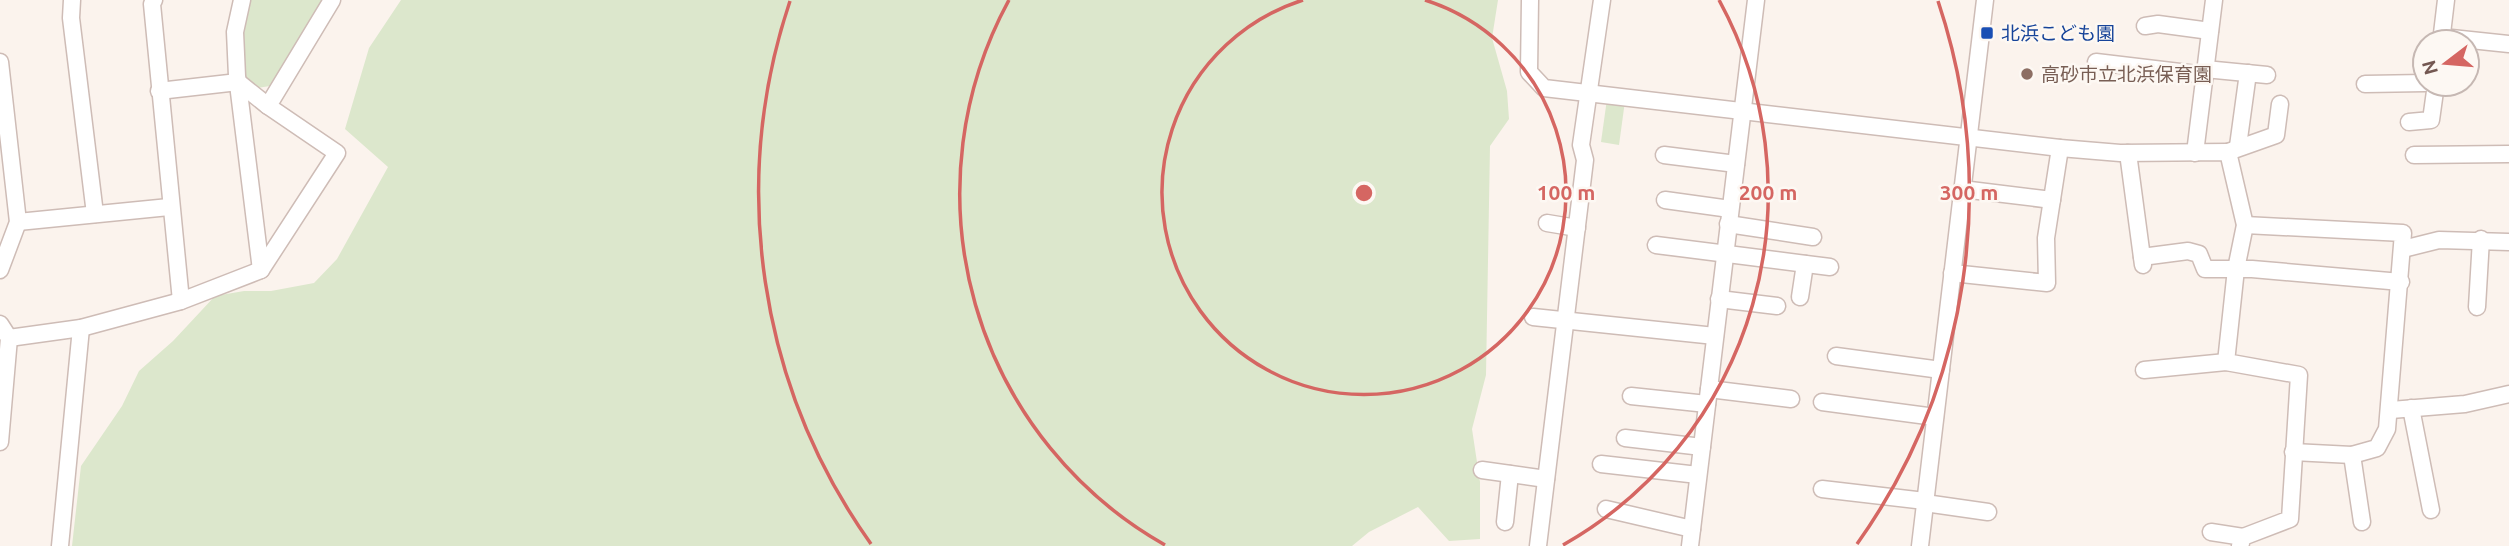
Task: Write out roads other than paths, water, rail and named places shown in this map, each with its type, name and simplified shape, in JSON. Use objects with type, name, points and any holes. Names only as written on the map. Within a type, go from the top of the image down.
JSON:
[{"type":"street","points":[[72,0],[71,18],[94,214]]},
{"type":"street","points":[[242,0],[234,32],[261,270]]},
{"type":"street","points":[[268,106],[332,0]]},
{"type":"street","points":[[1530,0],[1529,72],[1544,88],[2060,148],[2128,153],[2195,153],[2233,149],[2276,135],[2280,104]]},
{"type":"street","points":[[1538,546],[1585,160],[1581,145],[1591,92],[1602,0]]},
{"type":"street","points":[[1606,509],[1691,538],[1756,0]]},
{"type":"street","points":[[1920,546],[1985,0]]},
{"type":"street","points":[[2195,153],[2214,0]]},
{"type":"street","points":[[2442,28],[2446,0]]},
{"type":"street","points":[[148,1],[181,301]]},
{"type":"street","points":[[2145,26],[2158,24],[2210,31]]},
{"type":"street","points":[[2481,42],[2509,44]]},
{"type":"street","points":[[0,62],[18,222],[0,270]]},
{"type":"street","points":[[2096,62],[2267,75]]},
{"type":"street","points":[[2226,362],[2236,269],[2245,225],[2233,149],[2248,73]]},
{"type":"street","points":[[0,442],[5,331],[81,328],[181,301],[261,270],[337,153],[238,82],[159,91]]},
{"type":"street","points":[[2365,84],[2411,83]]},
{"type":"street","points":[[2409,122],[2431,120],[2434,98]]},
{"type":"street","points":[[1952,273],[2047,283],[2046,238],[2060,148]]},
{"type":"street","points":[[2128,153],[2142,262],[2196,252],[2205,268],[2401,282]]},
{"type":"street","points":[[2414,155],[2509,153]]},
{"type":"street","points":[[1664,155],[1735,164]]},
{"type":"street","points":[[1962,189],[2052,201]]},
{"type":"street","points":[[1665,200],[1814,237]]},
{"type":"street","points":[[18,222],[169,206]]},
{"type":"street","points":[[1547,223],[1577,228]]},
{"type":"street","points":[[2245,225],[2403,233],[2391,410],[2387,429],[2376,449],[2352,455],[2293,452]]},
{"type":"street","points":[[2403,249],[2439,240],[2481,239],[2509,242]]},
{"type":"street","points":[[2477,307],[2481,239]]},
{"type":"street","points":[[1656,245],[1830,267]]},
{"type":"street","points":[[1800,297],[1805,264]]},
{"type":"street","points":[[1720,299],[1777,306]]},
{"type":"street","points":[[1533,317],[1715,336]]},
{"type":"street","points":[[60,546],[81,328]]},
{"type":"street","points":[[1836,356],[1941,370]]},
{"type":"street","points":[[2144,370],[2226,362],[2299,375],[2290,519],[2242,542],[2211,532]]},
{"type":"street","points":[[2391,410],[2465,404],[2509,394]]},
{"type":"street","points":[[1632,396],[1790,399]]},
{"type":"street","points":[[1822,402],[1935,416]]},
{"type":"street","points":[[2411,408],[2431,510]]},
{"type":"street","points":[[1625,438],[1702,447]]},
{"type":"street","points":[[2352,455],[2362,522]]},
{"type":"street","points":[[1601,464],[1698,475]]},
{"type":"street","points":[[1482,470],[1546,479]]},
{"type":"street","points":[[1505,522],[1510,474]]},
{"type":"street","points":[[1822,489],[1988,512]]},
{"type":"place","name":"北浜こども園","points":[[1987,33]]},
{"type":"place","name":"高砂市立北浜保育園","points":[[2027,74]]}]
